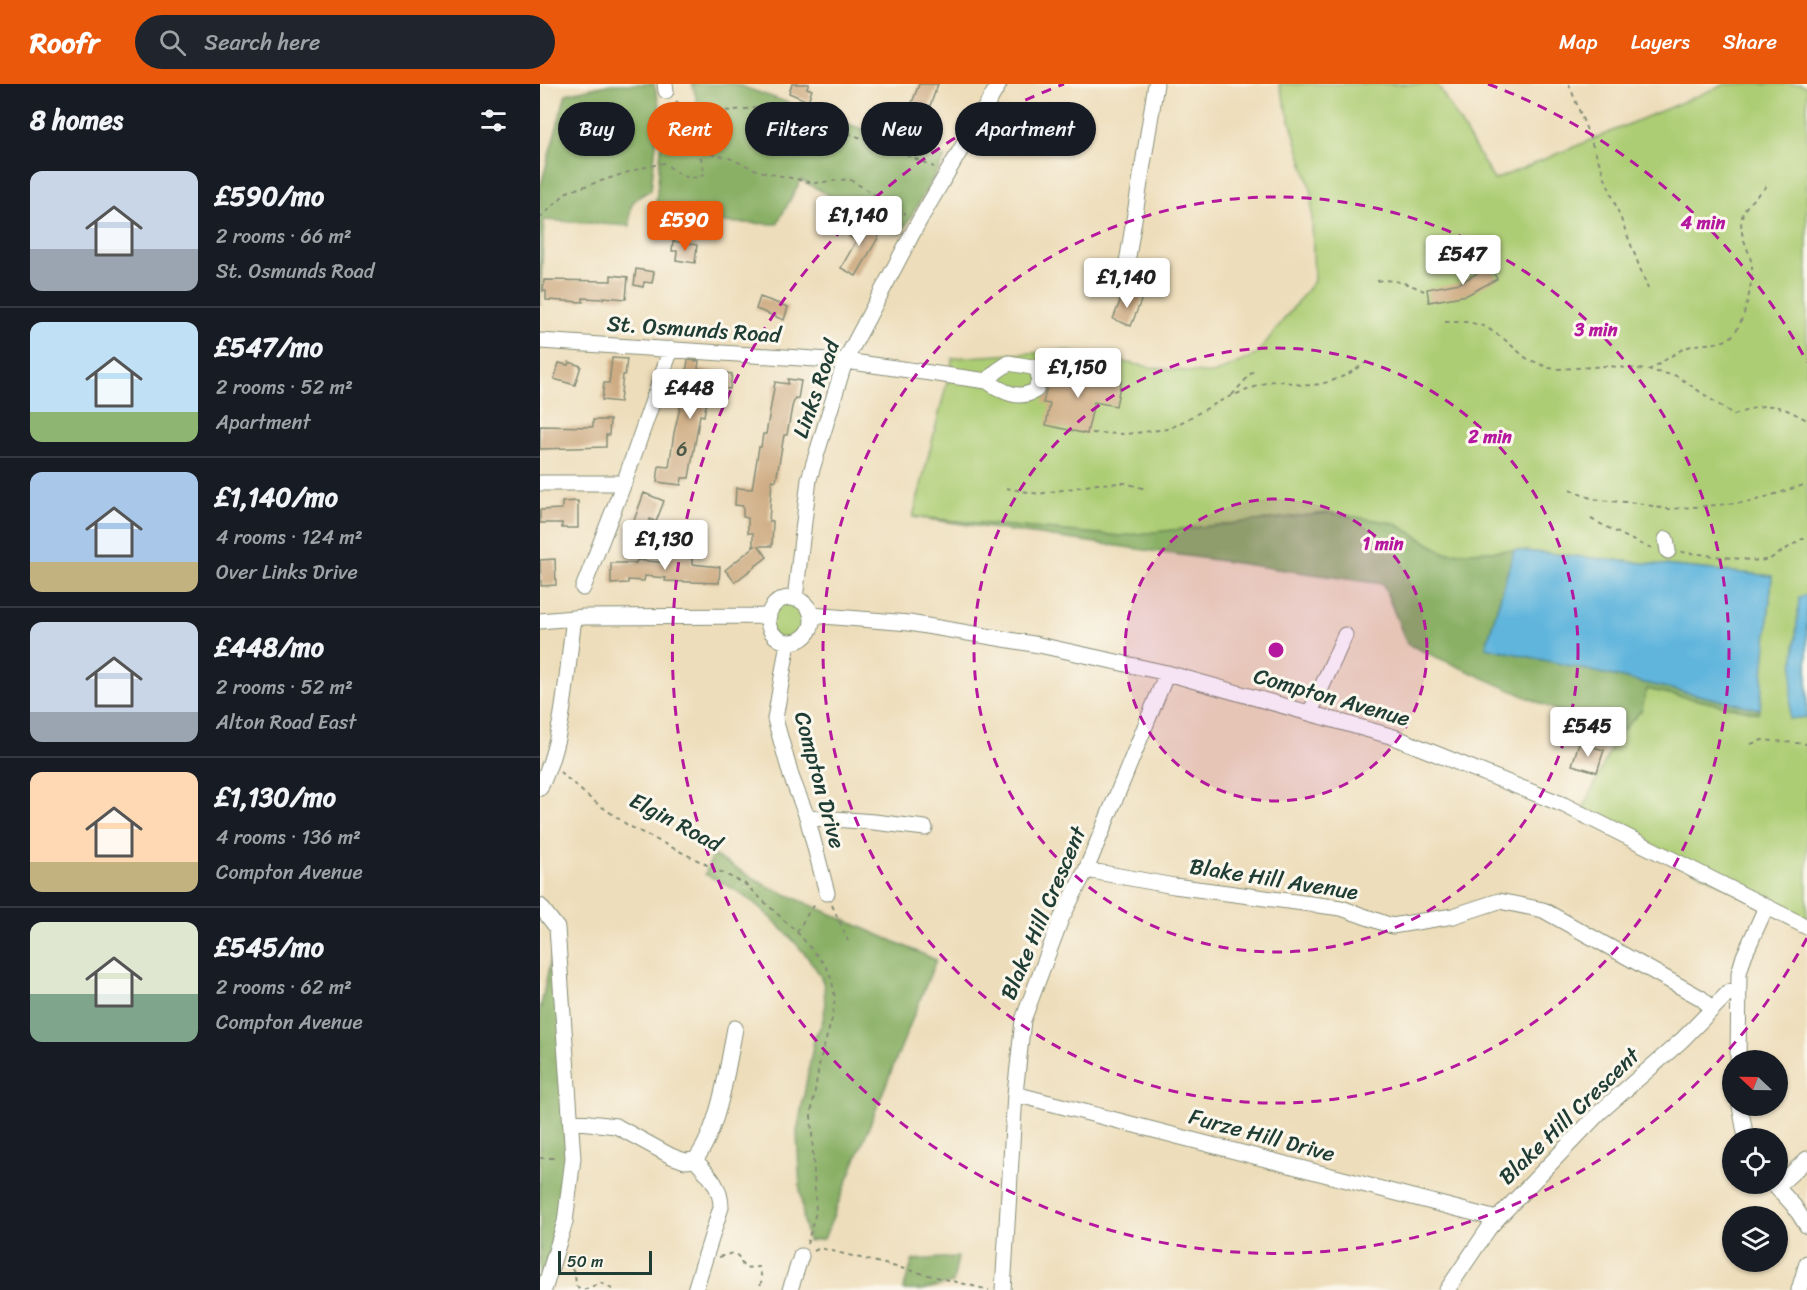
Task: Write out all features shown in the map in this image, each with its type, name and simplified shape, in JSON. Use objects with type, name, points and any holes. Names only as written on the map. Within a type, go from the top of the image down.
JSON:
[{"type":"street","name":"Links Road","points":[[795,599],[809,480],[845,361],[919,222],[999,84]]},
{"type":"street","points":[[1127,263],[1156,84]]},
{"type":"street","name":"St. Osmunds Road","points":[[540,341],[845,361],[987,381]]},
{"type":"street","points":[[583,588],[624,483],[671,349]]},
{"type":"street","points":[[540,483],[624,483]]},
{"type":"street","points":[[788,599],[795,599],[807,606],[811,615],[810,630],[799,641],[788,642],[774,635],[770,628],[769,616],[775,605],[788,599]]},
{"type":"street","name":"Compton Avenue","points":[[811,615],[909,622],[1039,645],[1167,673],[1394,736],[1564,806],[1807,927]]},
{"type":"street","points":[[540,621],[574,618],[769,616]]},
{"type":"street","points":[[540,788],[545,766],[559,735],[574,618]]},
{"type":"street","points":[[1310,713],[1345,635]]},
{"type":"street","name":"Compton Drive","points":[[788,642],[775,719],[791,776],[807,817],[827,893]]},
{"type":"street","name":"Blake Hill Crescent","points":[[1003,1290],[1015,1094],[1023,1020],[1061,919],[1086,870],[1167,673]]},
{"type":"street","points":[[807,817],[925,828]]},
{"type":"street","name":"Blake Hill Avenue","points":[[1086,870],[1174,886],[1341,908],[1392,926],[1453,916],[1499,901],[1543,910],[1701,998],[1712,1008]]},
{"type":"street","points":[[540,906],[557,928],[573,1158],[565,1222],[544,1290]]},
{"type":"street","points":[[1738,1050],[1739,973],[1744,956],[1766,907]]},
{"type":"street","name":"Blake Hill Crescent","points":[[1447,1290],[1489,1228],[1600,1112],[1682,1040],[1729,992],[1737,990]]},
{"type":"street","points":[[571,1121],[616,1126],[671,1156],[685,1161],[695,1160],[703,1150],[710,1133],[735,1028]]},
{"type":"street","name":"Furze Hill Drive","points":[[1015,1094],[1497,1219]]},
{"type":"street","points":[[1788,1175],[1807,1159]]},
{"type":"street","points":[[695,1160],[714,1180],[721,1197],[717,1221],[695,1290]]},
{"type":"street","points":[[1784,1194],[1807,1227]]},
{"type":"street","points":[[790,1290],[801,1256]]},
{"type":"street","points":[[1799,1290],[1807,1263]]},
{"type":"path","points":[[1569,84],[1647,289]]},
{"type":"path","points":[[665,88],[678,102]]},
{"type":"path","points":[[733,110],[768,107],[891,148],[948,173]]},
{"type":"path","points":[[540,218],[567,192],[641,168],[664,163],[675,173],[698,178],[705,174],[701,156]]},
{"type":"path","points":[[721,156],[759,171],[814,183],[849,179],[919,222]]},
{"type":"path","points":[[1648,370],[1686,347],[1729,339],[1737,329],[1752,275],[1750,256],[1741,234],[1741,219],[1746,207],[1767,186]]},
{"type":"path","points":[[1377,280],[1403,283],[1424,291]]},
{"type":"path","points":[[1445,322],[1469,322],[1486,327],[1526,358],[1549,368],[1600,366],[1648,370],[1677,376],[1734,415],[1761,405],[1783,407],[1807,420]]},
{"type":"path","points":[[1092,433],[1125,434],[1169,429],[1230,397],[1275,380],[1311,386],[1345,376],[1368,361]]},
{"type":"path","points":[[1230,397],[1255,369]]},
{"type":"path","points":[[1006,488],[1039,494],[1097,484],[1125,483],[1146,489]]},
{"type":"path","points":[[1570,489],[1592,500],[1637,503],[1661,510],[1750,502],[1807,484]]},
{"type":"path","points":[[1591,519],[1644,546],[1667,545],[1758,561],[1770,559],[1802,539],[1807,539]]},
{"type":"path","points":[[1751,744],[1762,740],[1807,744]]},
{"type":"path","name":"Elgin Road","points":[[545,766],[628,826],[745,884],[797,932],[826,966],[835,998],[832,1019],[820,1060],[811,1115],[816,1212],[801,1256]]},
{"type":"path","points":[[797,932],[810,910],[827,893],[848,941]]},
{"type":"path","points":[[540,1158],[573,1158]]},
{"type":"path","points":[[801,1256],[820,1248],[990,1290]]},
{"type":"path","points":[[556,1250],[575,1273],[576,1286],[582,1290],[601,1283],[614,1290]]},
{"type":"path","points":[[703,1266],[726,1254],[735,1254],[744,1268],[759,1267],[762,1280],[759,1290]]},
{"type":"green space","points":[[611,84],[654,84],[659,102],[647,102],[647,156],[655,156],[651,190],[633,203],[630,212],[630,226],[544,220],[540,305],[540,188],[558,123],[558,156],[635,156],[635,102],[564,102],[566,94]]},
{"type":"green space","points":[[692,84],[735,84],[786,102],[745,102],[745,156],[849,156],[849,124],[861,128],[861,156],[939,156],[945,158],[901,234],[801,180],[777,224],[675,221],[676,215],[664,212],[656,203],[660,156],[733,156],[733,102],[696,102]]},
{"type":"green space","points":[[1279,84],[1437,84],[1494,180],[1726,84],[1799,84],[1807,87],[1807,927],[1581,814],[1616,737],[1640,711],[1647,689],[1759,713],[1772,576],[1514,550],[1445,553],[1394,523],[1328,513],[1120,536],[913,517],[953,358],[1063,351],[1156,368],[1213,374],[1256,355],[1314,281],[1311,190]]},
{"type":"green space","points":[[1328,513],[1394,523],[1445,553],[1514,550],[1486,647],[1760,709],[1759,713],[1647,689],[1641,711],[1616,737],[1407,644],[1383,584],[913,517],[1120,536]]},
{"type":"green space","points":[[790,600],[798,601],[805,606],[810,613],[810,629],[805,636],[798,641],[790,642],[782,641],[775,636],[770,629],[769,621],[770,613],[775,606],[782,601]]},
{"type":"green space","points":[[713,855],[765,885],[936,960],[824,1239],[808,1241],[800,1190],[797,1132],[815,1035],[824,1017],[824,986],[812,963],[776,922],[737,891],[705,874]]},
{"type":"green space","points":[[557,928],[571,1121],[565,1222],[540,1287],[540,1010]]},
{"type":"green space","points":[[958,1257],[953,1283],[922,1290],[903,1290],[913,1260]]},
{"type":"water","points":[[1514,550],[1772,576],[1760,709],[1486,647]]},
{"type":"water","points":[[1807,595],[1807,717],[1789,719],[1799,598]]},
{"type":"building","points":[[792,84],[809,84],[807,88],[812,90],[808,101],[789,93]]},
{"type":"building","points":[[919,84],[938,84],[931,102],[912,102]]},
{"type":"building","points":[[853,220],[879,236],[856,276],[841,268],[856,241],[845,233]]},
{"type":"building","points":[[673,241],[697,245],[695,263],[676,260],[677,251],[672,251]]},
{"type":"building","points":[[1490,266],[1497,279],[1467,295],[1429,302],[1427,289],[1460,283]]},
{"type":"building","points":[[636,269],[654,272],[652,283],[644,282],[643,287],[634,285]]},
{"type":"building","points":[[611,275],[628,277],[626,299],[583,298],[583,302],[546,300],[546,291],[543,291],[544,280],[611,281]]},
{"type":"building","points":[[1124,291],[1142,298],[1131,326],[1113,319]]},
{"type":"building","points":[[760,297],[788,307],[784,320],[756,309]]},
{"type":"building","points":[[612,358],[627,359],[620,402],[602,400],[604,383],[609,383]]},
{"type":"building","points":[[688,360],[699,361],[698,369],[732,374],[730,389],[709,387],[704,416],[700,415],[689,478],[682,478],[681,485],[657,482],[659,466],[669,467]]},
{"type":"building","points":[[569,362],[581,366],[575,385],[554,379],[559,363],[568,365]]},
{"type":"building","points":[[1057,368],[1121,381],[1116,406],[1094,402],[1087,434],[1046,425],[1050,404],[1043,403],[1048,383],[1054,384]]},
{"type":"building","points":[[788,379],[801,381],[798,399],[795,398],[792,407],[787,435],[784,435],[776,481],[772,480],[769,521],[773,521],[772,546],[759,546],[767,557],[735,582],[725,570],[755,546],[753,546],[753,533],[748,533],[748,518],[743,517],[743,506],[735,505],[736,488],[752,489],[759,447],[761,447],[763,434],[766,434],[775,382],[788,384]]},
{"type":"building","points":[[593,420],[610,420],[606,447],[540,449],[540,426],[593,427]]},
{"type":"building","points":[[644,493],[664,501],[656,522],[650,519],[647,528],[633,523]]},
{"type":"building","points":[[578,501],[578,528],[562,528],[562,523],[540,523],[540,510],[562,509],[562,502]]},
{"type":"building","points":[[668,555],[692,558],[692,564],[720,567],[719,583],[665,581],[666,578],[645,576],[644,581],[628,580],[628,583],[611,584],[611,563],[636,563],[637,560],[667,563]]},
{"type":"building","points":[[555,559],[556,585],[541,586],[540,560]]},
{"type":"building","points":[[1579,743],[1604,750],[1597,772],[1572,765]]}]
